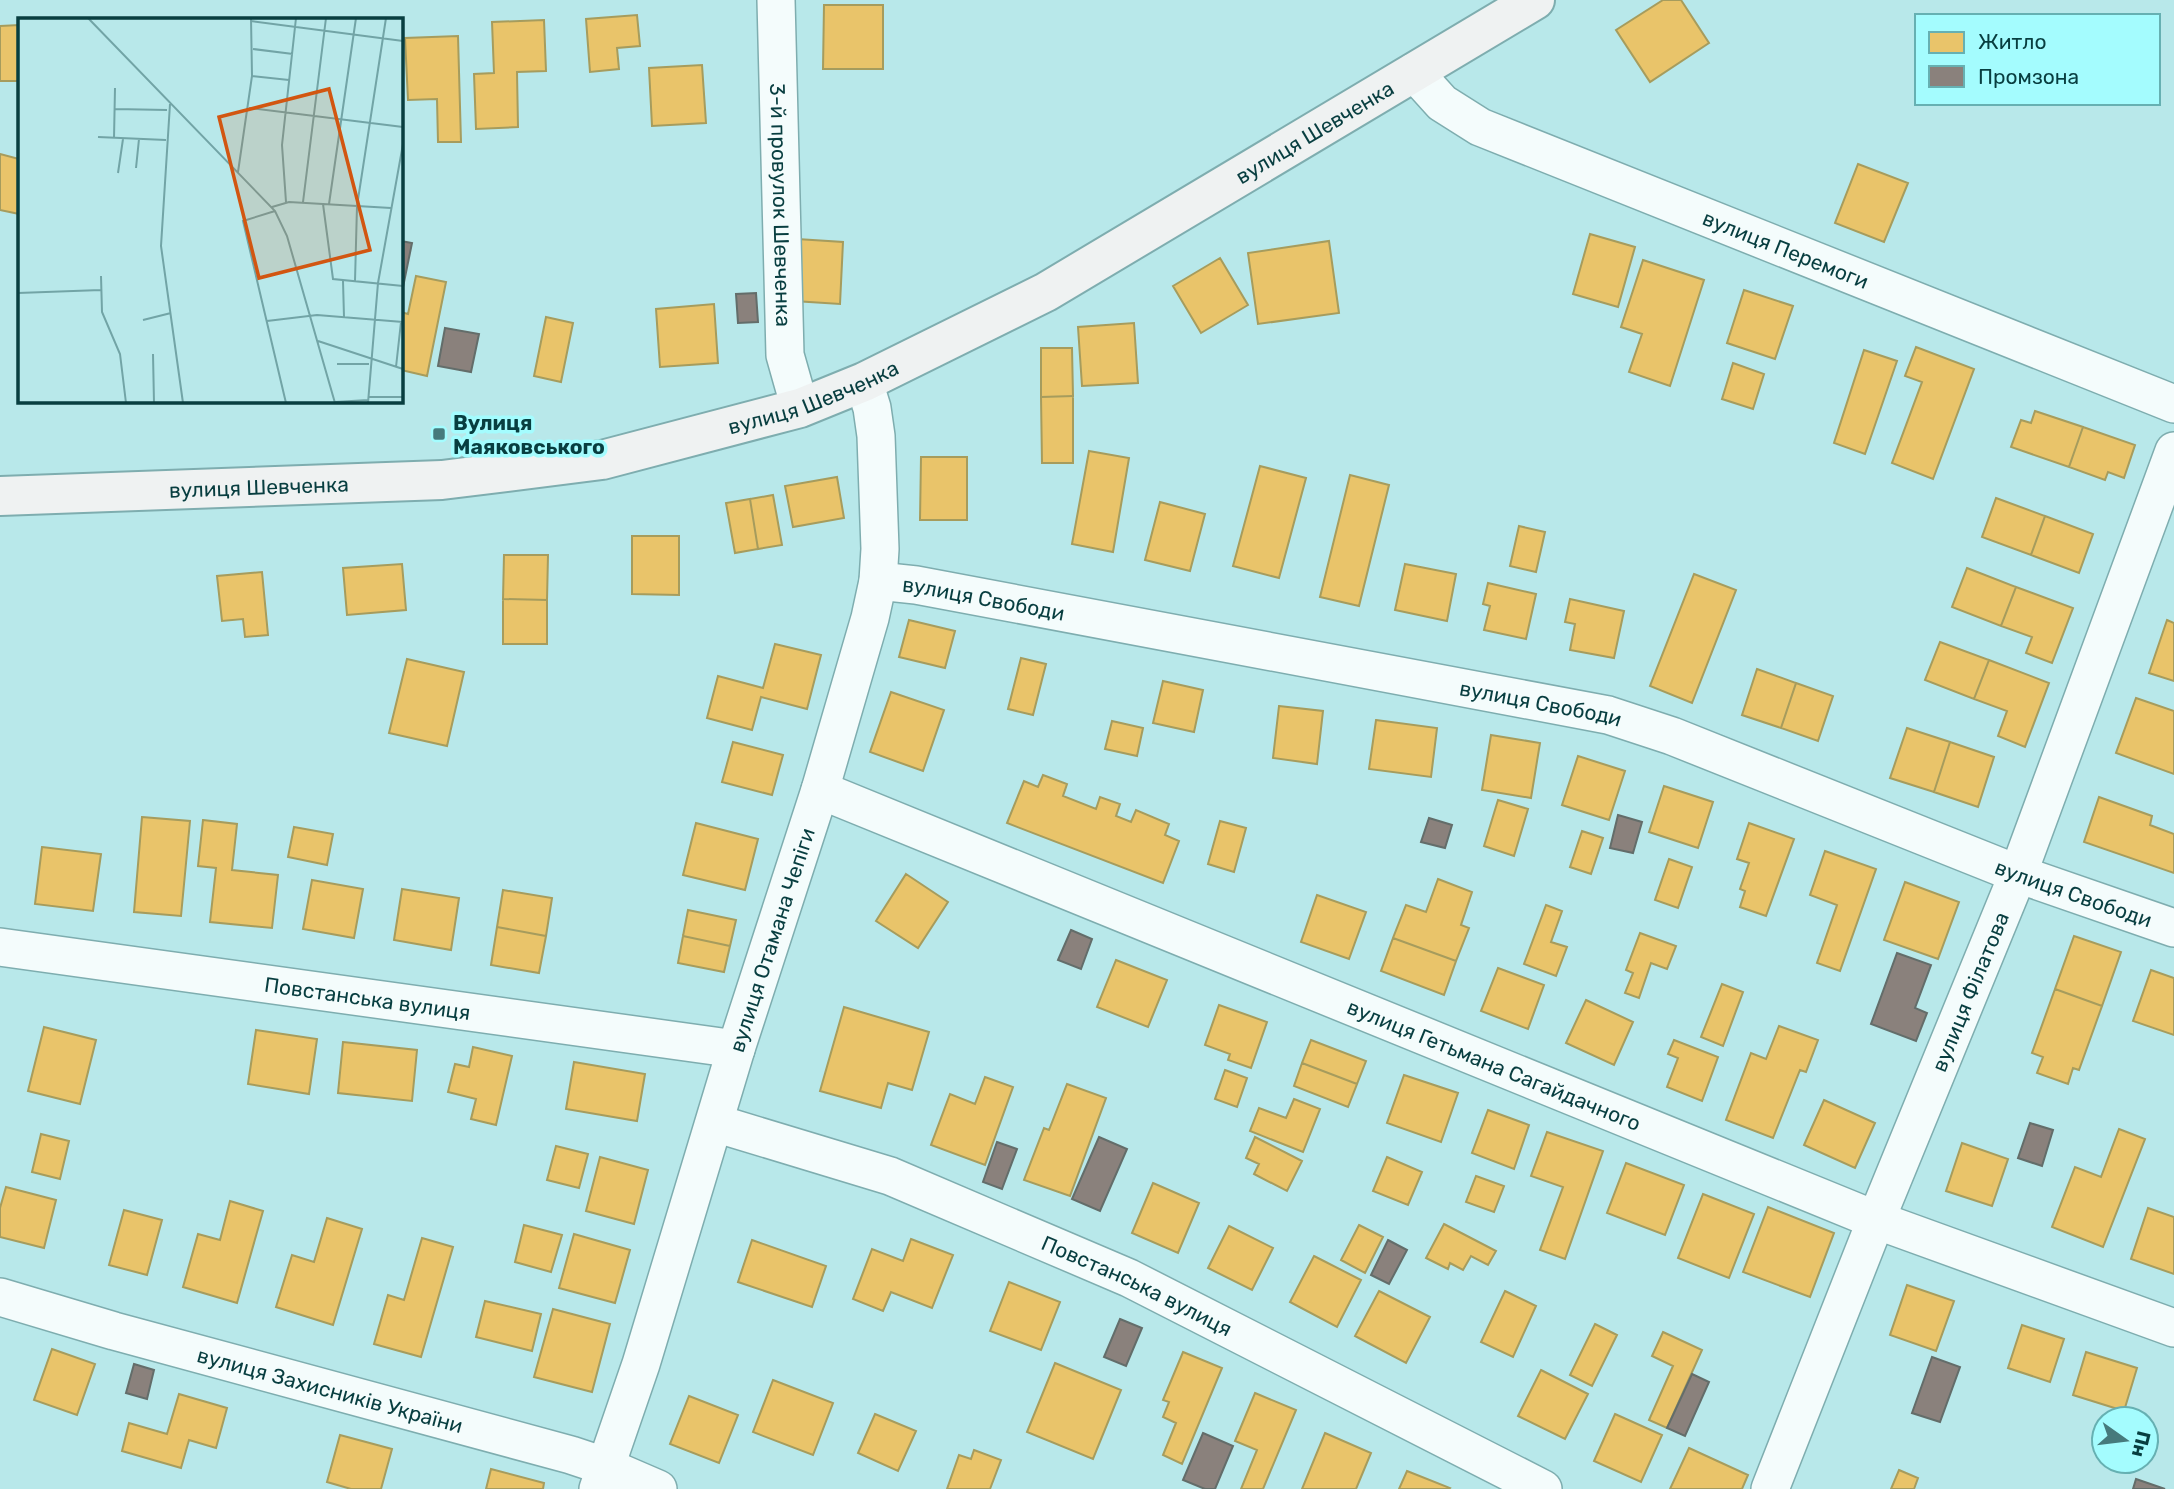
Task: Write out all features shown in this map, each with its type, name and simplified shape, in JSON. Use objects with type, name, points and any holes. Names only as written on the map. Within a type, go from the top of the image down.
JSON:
[{"type":"main road","name":"вулиця Шевченка","points":[[0,496],[443,480],[602,460],[800,408],[864,382],[1046,292],[1535,0]]},
{"type":"street","name":"3-й провулок Шевченка","points":[[776,0],[785,355],[800,408]]},
{"type":"street","name":"вулиця Перемоги","points":[[1414,72],[1442,103],[1480,127],[2174,404]]},
{"type":"street","name":"вулиця Отамана Чепіги","points":[[602,1478],[820,790],[878,581],[880,549],[876,436],[872,408],[864,382]]},
{"type":"street","name":"вулиця Філатова","points":[[1770,1489],[1876,1220],[2018,874],[2174,451]]},
{"type":"street","name":"вулиця Свободи","points":[[878,581],[916,584],[1608,715],[1672,736],[2018,874],[2174,928]]},
{"type":"street","name":"вулиця Гетьмана Сагайдачного","points":[[820,790],[1876,1220],[2174,1328]]},
{"type":"street","name":"Повстанська вулиця","points":[[0,947],[736,1049]]},
{"type":"street","name":"Повстанська вулиця","points":[[715,1123],[890,1176],[1129,1278],[1544,1489]]},
{"type":"street","name":"вулиця Захисників України","points":[[0,1297],[114,1331],[558,1452],[602,1478],[658,1489]]},
{"type":"building: Житло","points":[[1663,0],[1681,0],[1709,43],[1650,82],[1616,30]]},
{"type":"building: Житло","points":[[824,5],[883,5],[883,69],[823,69]]},
{"type":"building: Житло","points":[[637,15],[640,46],[617,48],[619,69],[590,72],[586,19]]},
{"type":"building: Житло","points":[[544,20],[546,71],[517,72],[518,127],[476,129],[474,74],[494,73],[492,22]]},
{"type":"building: Житло","points":[[18,25],[18,81],[0,81],[0,26]]},
{"type":"building: Житло","points":[[458,36],[461,142],[438,142],[437,99],[408,100],[405,38]]},
{"type":"building: Житло","points":[[702,65],[706,123],[652,126],[649,68]]},
{"type":"building: Житло","points":[[0,154],[18,159],[18,214],[0,210]]},
{"type":"building: Житло","points":[[1858,164],[1908,183],[1884,242],[1835,223]]},
{"type":"building: Житло","points":[[1590,234],[1635,247],[1618,307],[1573,294]]},
{"type":"building: Житло","points":[[797,239],[843,242],[840,304],[794,301]]},
{"type":"building: Житло","points":[[1329,241],[1339,313],[1258,324],[1248,253]]},
{"type":"building: Житло","points":[[1220,258],[1248,305],[1201,333],[1173,286]]},
{"type":"building: Житло","points":[[1643,260],[1704,280],[1670,386],[1629,372],[1642,334],[1621,327]]},
{"type":"building: Житло","points":[[416,276],[446,282],[427,376],[402,370],[402,312],[408,314]]},
{"type":"building: Житло","points":[[1744,290],[1793,306],[1775,359],[1727,343]]},
{"type":"building: Житло","points":[[714,304],[718,363],[660,367],[656,309]]},
{"type":"building: Житло","points":[[546,317],[573,323],[561,382],[534,376]]},
{"type":"building: Житло","points":[[1134,323],[1138,383],[1082,386],[1078,327]]},
{"type":"building: Житло","points":[[1916,347],[1974,369],[1933,479],[1892,463],[1922,382],[1905,376]]},
{"type":"building: Житло","points":[[1041,348],[1072,348],[1073,396],[1041,397]]},
{"type":"building: Житло","points":[[1864,350],[1897,361],[1865,454],[1834,443]]},
{"type":"building: Житло","points":[[1733,363],[1764,374],[1753,409],[1722,399]]},
{"type":"building: Житло","points":[[1073,396],[1073,463],[1042,463],[1041,397]]},
{"type":"building: Житло","points":[[2035,411],[2083,427],[2069,467],[2011,447],[2021,420],[2031,423]]},
{"type":"building: Житло","points":[[2083,427],[2135,445],[2124,478],[2108,472],[2105,480],[2069,467]]},
{"type":"building: Житло","points":[[1089,451],[1129,458],[1113,552],[1072,544]]},
{"type":"building: Житло","points":[[921,457],[967,457],[967,520],[920,520]]},
{"type":"building: Житло","points":[[1260,466],[1306,478],[1279,578],[1233,566]]},
{"type":"building: Житло","points":[[1350,475],[1389,485],[1359,606],[1320,597]]},
{"type":"building: Житло","points":[[837,477],[844,518],[793,527],[785,486]]},
{"type":"building: Житло","points":[[773,495],[782,545],[758,549],[750,499]]},
{"type":"building: Житло","points":[[1996,498],[2045,516],[2031,555],[1982,537]]},
{"type":"building: Житло","points":[[750,499],[758,549],[735,553],[726,503]]},
{"type":"building: Житло","points":[[1160,502],[1205,514],[1190,571],[1145,560]]},
{"type":"building: Житло","points":[[2045,516],[2093,534],[2079,573],[2031,555]]},
{"type":"building: Житло","points":[[1519,526],[1545,532],[1536,572],[1510,566]]},
{"type":"building: Житло","points":[[632,536],[679,536],[679,595],[632,594]]},
{"type":"building: Житло","points":[[504,555],[548,555],[547,600],[503,599]]},
{"type":"building: Житло","points":[[402,564],[406,610],[347,615],[343,568]]},
{"type":"building: Житло","points":[[1405,564],[1456,574],[1447,621],[1395,610]]},
{"type":"building: Житло","points":[[1967,568],[2016,587],[2001,626],[1952,607]]},
{"type":"building: Житло","points":[[262,572],[268,635],[245,637],[243,619],[222,621],[217,576]]},
{"type":"building: Житло","points":[[1694,574],[1736,590],[1692,703],[1650,686]]},
{"type":"building: Житло","points":[[1488,583],[1536,594],[1526,639],[1484,630],[1490,606],[1483,604]]},
{"type":"building: Житло","points":[[2016,587],[2073,608],[2052,663],[2026,653],[2032,637],[2001,626]]},
{"type":"building: Житло","points":[[503,599],[547,600],[547,644],[503,644]]},
{"type":"building: Житло","points":[[1570,599],[1624,611],[1614,658],[1570,650],[1575,624],[1565,622]]},
{"type":"building: Житло","points":[[909,620],[955,631],[945,668],[899,657]]},
{"type":"building: Житло","points":[[2167,620],[2174,623],[2174,681],[2149,673]]},
{"type":"building: Житло","points":[[1940,642],[1989,660],[1974,699],[1925,680]]},
{"type":"building: Житло","points":[[775,644],[821,655],[807,709],[761,697],[752,730],[707,718],[718,676],[763,688]]},
{"type":"building: Житло","points":[[1021,658],[1046,664],[1033,715],[1008,709]]},
{"type":"building: Житло","points":[[407,659],[464,672],[447,746],[389,733]]},
{"type":"building: Житло","points":[[1989,660],[2049,683],[2025,747],[1998,736],[2007,711],[1974,699]]},
{"type":"building: Житло","points":[[1757,669],[1796,683],[1781,728],[1742,715]]},
{"type":"building: Житло","points":[[1163,681],[1203,690],[1194,732],[1153,723]]},
{"type":"building: Житло","points":[[1796,683],[1833,696],[1818,741],[1781,728]]},
{"type":"building: Житло","points":[[891,692],[944,710],[923,771],[870,752]]},
{"type":"building: Житло","points":[[2136,698],[2174,711],[2174,774],[2116,753]]},
{"type":"building: Житло","points":[[1279,706],[1323,711],[1317,764],[1273,758]]},
{"type":"building: Житло","points":[[1376,720],[1437,728],[1431,777],[1369,769]]},
{"type":"building: Житло","points":[[1112,721],[1143,728],[1137,756],[1105,749]]},
{"type":"building: Житло","points":[[1907,728],[1950,742],[1934,792],[1890,778]]},
{"type":"building: Житло","points":[[1491,735],[1540,743],[1531,798],[1482,790]]},
{"type":"building: Житло","points":[[733,742],[783,755],[772,795],[722,782]]},
{"type":"building: Житло","points":[[1950,742],[1994,757],[1978,807],[1934,792]]},
{"type":"building: Житло","points":[[1578,756],[1625,771],[1609,820],[1562,805]]},
{"type":"building: Житло","points":[[1043,775],[1067,784],[1063,796],[1096,809],[1100,797],[1120,804],[1116,816],[1131,822],[1136,810],[1169,824],[1165,835],[1179,841],[1163,883],[1007,823],[1024,781],[1038,787]]},
{"type":"building: Житло","points":[[1664,786],[1713,802],[1698,848],[1649,832]]},
{"type":"building: Житло","points":[[2099,797],[2152,816],[2150,825],[2174,834],[2174,873],[2084,842]]},
{"type":"building: Житло","points":[[1498,800],[1528,809],[1514,856],[1484,846]]},
{"type":"building: Житло","points":[[142,817],[190,821],[181,916],[134,912]]},
{"type":"building: Житло","points":[[203,820],[237,824],[232,870],[278,875],[272,928],[210,922],[216,868],[198,866]]},
{"type":"building: Житло","points":[[1220,821],[1246,828],[1234,872],[1208,864]]},
{"type":"building: Житло","points":[[696,823],[758,839],[745,890],[683,875]]},
{"type":"building: Житло","points":[[1749,823],[1794,839],[1766,916],[1740,907],[1745,891],[1740,889],[1749,863],[1737,859]]},
{"type":"building: Житло","points":[[294,827],[333,834],[327,865],[288,857]]},
{"type":"building: Житло","points":[[1582,831],[1603,838],[1591,874],[1570,867]]},
{"type":"building: Житло","points":[[42,847],[101,854],[93,911],[35,904]]},
{"type":"building: Житло","points":[[1825,851],[1876,869],[1840,971],[1817,963],[1837,905],[1810,895]]},
{"type":"building: Житло","points":[[1669,859],[1692,867],[1678,908],[1655,900]]},
{"type":"building: Житло","points":[[906,874],[948,902],[918,948],[876,921]]},
{"type":"building: Житло","points":[[1438,879],[1472,892],[1461,925],[1469,928],[1456,961],[1393,938],[1406,905],[1426,912]]},
{"type":"building: Житло","points":[[312,880],[363,889],[354,938],[303,929]]},
{"type":"building: Житло","points":[[1905,882],[1959,902],[1938,959],[1884,940]]},
{"type":"building: Житло","points":[[402,889],[459,898],[451,950],[394,940]]},
{"type":"building: Житло","points":[[503,890],[552,898],[546,936],[497,927]]},
{"type":"building: Житло","points":[[1317,895],[1366,912],[1349,959],[1301,942]]},
{"type":"building: Житло","points":[[1546,905],[1562,911],[1551,942],[1567,947],[1556,976],[1524,964]]},
{"type":"building: Житло","points":[[688,910],[736,920],[730,946],[683,936]]},
{"type":"building: Житло","points":[[497,927],[546,936],[539,973],[491,965]]},
{"type":"building: Житло","points":[[1640,933],[1676,946],[1667,969],[1651,963],[1639,998],[1625,993],[1633,973],[1626,970]]},
{"type":"building: Житло","points":[[683,936],[730,946],[724,972],[678,963]]},
{"type":"building: Житло","points":[[2074,936],[2121,952],[2102,1006],[2055,989]]},
{"type":"building: Житло","points":[[1393,938],[1456,961],[1444,995],[1381,971]]},
{"type":"building: Житло","points":[[1116,960],[1167,980],[1148,1027],[1097,1007]]},
{"type":"building: Житло","points":[[1498,968],[1544,985],[1528,1029],[1481,1011]]},
{"type":"building: Житло","points":[[2151,970],[2174,978],[2174,1035],[2133,1021]]},
{"type":"building: Житло","points":[[1722,984],[1743,992],[1723,1046],[1701,1037]]},
{"type":"building: Житло","points":[[2055,989],[2102,1006],[2079,1070],[2073,1068],[2068,1084],[2037,1073],[2043,1057],[2032,1053]]},
{"type":"building: Житло","points":[[1586,1000],[1633,1022],[1614,1065],[1566,1043]]},
{"type":"building: Житло","points":[[1219,1005],[1267,1022],[1251,1068],[1228,1060],[1230,1054],[1205,1045]]},
{"type":"building: Житло","points":[[844,1007],[929,1032],[912,1090],[888,1083],[881,1108],[820,1091]]},
{"type":"building: Житло","points":[[1779,1026],[1818,1040],[1806,1072],[1800,1070],[1773,1138],[1726,1120],[1751,1053],[1766,1059]]},
{"type":"building: Житло","points":[[44,1027],[96,1040],[80,1104],[28,1091]]},
{"type":"building: Житло","points":[[256,1030],[317,1039],[309,1094],[248,1084]]},
{"type":"building: Житло","points":[[1311,1040],[1366,1061],[1357,1084],[1302,1063]]},
{"type":"building: Житло","points":[[1674,1040],[1718,1057],[1702,1101],[1667,1087],[1678,1058],[1668,1054]]},
{"type":"building: Житло","points":[[343,1042],[417,1050],[412,1101],[338,1093]]},
{"type":"building: Житло","points":[[473,1047],[512,1056],[496,1125],[471,1119],[476,1099],[448,1092],[455,1064],[469,1067]]},
{"type":"building: Житло","points":[[574,1062],[645,1074],[637,1121],[566,1109]]},
{"type":"building: Житло","points":[[1302,1063],[1357,1084],[1348,1107],[1294,1086]]},
{"type":"building: Житло","points":[[1225,1070],[1247,1078],[1237,1107],[1215,1099]]},
{"type":"building: Житло","points":[[1404,1075],[1458,1093],[1441,1142],[1387,1123]]},
{"type":"building: Житло","points":[[985,1077],[1013,1087],[985,1165],[931,1145],[950,1094],[975,1104]]},
{"type":"building: Житло","points":[[1067,1084],[1106,1098],[1070,1196],[1024,1180],[1044,1128],[1049,1130]]},
{"type":"building: Житло","points":[[1294,1099],[1320,1109],[1303,1152],[1250,1131],[1259,1108],[1286,1118]]},
{"type":"building: Житло","points":[[1824,1100],[1875,1123],[1855,1168],[1804,1145]]},
{"type":"building: Житло","points":[[1488,1110],[1529,1125],[1514,1169],[1472,1153]]},
{"type":"building: Житло","points":[[2119,1129],[2145,1139],[2103,1247],[2052,1227],[2075,1167],[2101,1177]]},
{"type":"building: Житло","points":[[1547,1132],[1603,1151],[1565,1259],[1540,1250],[1563,1187],[1531,1176]]},
{"type":"building: Житло","points":[[41,1134],[69,1141],[60,1179],[32,1172]]},
{"type":"building: Житло","points":[[1255,1137],[1302,1161],[1287,1191],[1254,1174],[1259,1164],[1246,1158]]},
{"type":"building: Житло","points":[[1962,1143],[2008,1159],[1992,1206],[1946,1191]]},
{"type":"building: Житло","points":[[556,1146],[588,1154],[579,1188],[547,1180]]},
{"type":"building: Житло","points":[[600,1157],[648,1170],[634,1224],[586,1211]]},
{"type":"building: Житло","points":[[1387,1157],[1422,1172],[1408,1205],[1373,1191]]},
{"type":"building: Житло","points":[[1626,1163],[1684,1185],[1665,1235],[1607,1213]]},
{"type":"building: Житло","points":[[1476,1176],[1504,1186],[1494,1212],[1466,1202]]},
{"type":"building: Житло","points":[[1153,1183],[1199,1203],[1178,1253],[1132,1233]]},
{"type":"building: Житло","points":[[6,1187],[56,1200],[44,1248],[0,1237],[0,1208]]},
{"type":"building: Житло","points":[[1703,1194],[1754,1214],[1729,1278],[1678,1258]]},
{"type":"building: Житло","points":[[230,1201],[263,1211],[237,1303],[183,1287],[198,1234],[220,1240]]},
{"type":"building: Житло","points":[[1768,1207],[1834,1233],[1810,1297],[1743,1272]]},
{"type":"building: Житло","points":[[2148,1208],[2174,1217],[2174,1274],[2131,1259]]},
{"type":"building: Житло","points":[[124,1210],[162,1220],[147,1275],[109,1265]]},
{"type":"building: Житло","points":[[327,1218],[362,1229],[333,1325],[276,1307],[292,1255],[314,1262]]},
{"type":"building: Житло","points":[[1444,1224],[1496,1251],[1488,1265],[1471,1256],[1463,1270],[1450,1263],[1448,1269],[1426,1258]]},
{"type":"building: Житло","points":[[524,1225],[562,1235],[551,1272],[515,1262]]},
{"type":"building: Житло","points":[[1359,1225],[1383,1237],[1365,1273],[1341,1260]]},
{"type":"building: Житло","points":[[1229,1226],[1273,1248],[1252,1290],[1208,1268]]},
{"type":"building: Житло","points":[[574,1234],[630,1250],[615,1303],[559,1288]]},
{"type":"building: Житло","points":[[422,1238],[453,1247],[421,1357],[374,1344],[388,1295],[404,1300]]},
{"type":"building: Житло","points":[[911,1239],[953,1255],[932,1308],[891,1292],[883,1311],[853,1299],[872,1249],[903,1261]]},
{"type":"building: Житло","points":[[752,1240],[826,1266],[812,1307],[738,1282]]},
{"type":"building: Житло","points":[[1314,1256],[1361,1280],[1337,1327],[1290,1302]]},
{"type":"building: Житло","points":[[1009,1282],[1060,1302],[1041,1350],[990,1331]]},
{"type":"building: Житло","points":[[1907,1285],[1954,1301],[1936,1351],[1890,1335]]},
{"type":"building: Житло","points":[[1379,1291],[1430,1317],[1406,1363],[1355,1336]]},
{"type":"building: Житло","points":[[1505,1291],[1536,1306],[1513,1357],[1481,1342]]},
{"type":"building: Житло","points":[[485,1301],[541,1314],[532,1351],[476,1337]]},
{"type":"building: Житло","points":[[553,1309],[610,1324],[592,1392],[534,1377]]},
{"type":"building: Житло","points":[[1595,1324],[1617,1335],[1592,1386],[1570,1375]]},
{"type":"building: Житло","points":[[2022,1325],[2064,1339],[2050,1382],[2008,1368]]},
{"type":"building: Житло","points":[[1663,1332],[1702,1350],[1667,1428],[1649,1420],[1673,1366],[1652,1356]]},
{"type":"building: Житло","points":[[52,1349],[95,1364],[77,1415],[34,1400]]},
{"type":"building: Житло","points":[[1183,1352],[1222,1368],[1182,1464],[1163,1455],[1176,1423],[1163,1417],[1169,1402],[1163,1400]]},
{"type":"building: Житло","points":[[2086,1352],[2137,1368],[2126,1405],[2105,1405],[2073,1395]]},
{"type":"building: Житло","points":[[1055,1363],[1121,1390],[1093,1459],[1027,1432]]},
{"type":"building: Житло","points":[[1541,1370],[1588,1394],[1565,1439],[1518,1416]]},
{"type":"building: Житло","points":[[773,1380],[833,1403],[813,1455],[753,1432]]},
{"type":"building: Житло","points":[[1255,1393],[1296,1410],[1263,1489],[1241,1489],[1257,1450],[1235,1441]]},
{"type":"building: Житло","points":[[179,1394],[227,1408],[216,1448],[189,1440],[181,1468],[122,1451],[129,1423],[167,1434]]},
{"type":"building: Житло","points":[[689,1396],[738,1415],[719,1463],[670,1444]]},
{"type":"building: Житло","points":[[875,1414],[916,1431],[898,1471],[858,1453]]},
{"type":"building: Житло","points":[[1615,1414],[1662,1435],[1641,1482],[1594,1461]]},
{"type":"building: Житло","points":[[1325,1433],[1371,1453],[1356,1489],[1302,1489]]},
{"type":"building: Житло","points":[[340,1435],[392,1449],[381,1489],[351,1489],[327,1482]]},
{"type":"building: Житло","points":[[1689,1448],[1748,1475],[1742,1489],[1670,1489]]},
{"type":"building: Житло","points":[[974,1450],[1001,1460],[990,1489],[947,1489],[959,1455],[971,1459]]},
{"type":"building: Житло","points":[[491,1469],[544,1483],[543,1489],[486,1489]]},
{"type":"building: Житло","points":[[1899,1470],[1918,1478],[1914,1489],[1891,1489]]},
{"type":"building: Житло","points":[[1407,1471],[1450,1488],[1399,1489]]},
{"type":"building: Промзона","points":[[402,241],[412,243],[402,292]]},
{"type":"building: Промзона","points":[[756,293],[758,322],[738,323],[736,294]]},
{"type":"building: Промзона","points":[[445,328],[479,334],[471,372],[438,366]]},
{"type":"building: Промзона","points":[[1618,815],[1642,822],[1633,853],[1610,848]]},
{"type":"building: Промзона","points":[[1429,818],[1452,825],[1445,848],[1421,842]]},
{"type":"building: Промзона","points":[[1071,930],[1092,939],[1081,969],[1058,960]]},
{"type":"building: Промзона","points":[[1897,953],[1931,965],[1915,1008],[1927,1013],[1916,1041],[1871,1024]]},
{"type":"building: Промзона","points":[[2030,1123],[2053,1130],[2042,1166],[2018,1158]]},
{"type":"building: Промзона","points":[[1099,1137],[1127,1149],[1100,1211],[1072,1199]]},
{"type":"building: Промзона","points":[[997,1142],[1017,1149],[1002,1189],[983,1182]]},
{"type":"building: Промзона","points":[[1388,1240],[1407,1250],[1389,1284],[1371,1275]]},
{"type":"building: Промзона","points":[[1120,1319],[1142,1328],[1126,1366],[1104,1357]]},
{"type":"building: Промзона","points":[[1932,1357],[1960,1367],[1940,1422],[1912,1413]]},
{"type":"building: Промзона","points":[[134,1364],[154,1370],[147,1399],[126,1393]]},
{"type":"building: Промзона","points":[[1692,1374],[1709,1382],[1685,1436],[1667,1428]]},
{"type":"building: Промзона","points":[[1203,1433],[1233,1446],[1215,1489],[1205,1489],[1183,1480]]},
{"type":"building: Промзона","points":[[2136,1479],[2165,1489],[2133,1489]]},
{"type":"place","name":"Вулиця Маяковського","points":[[439,434]]}]
